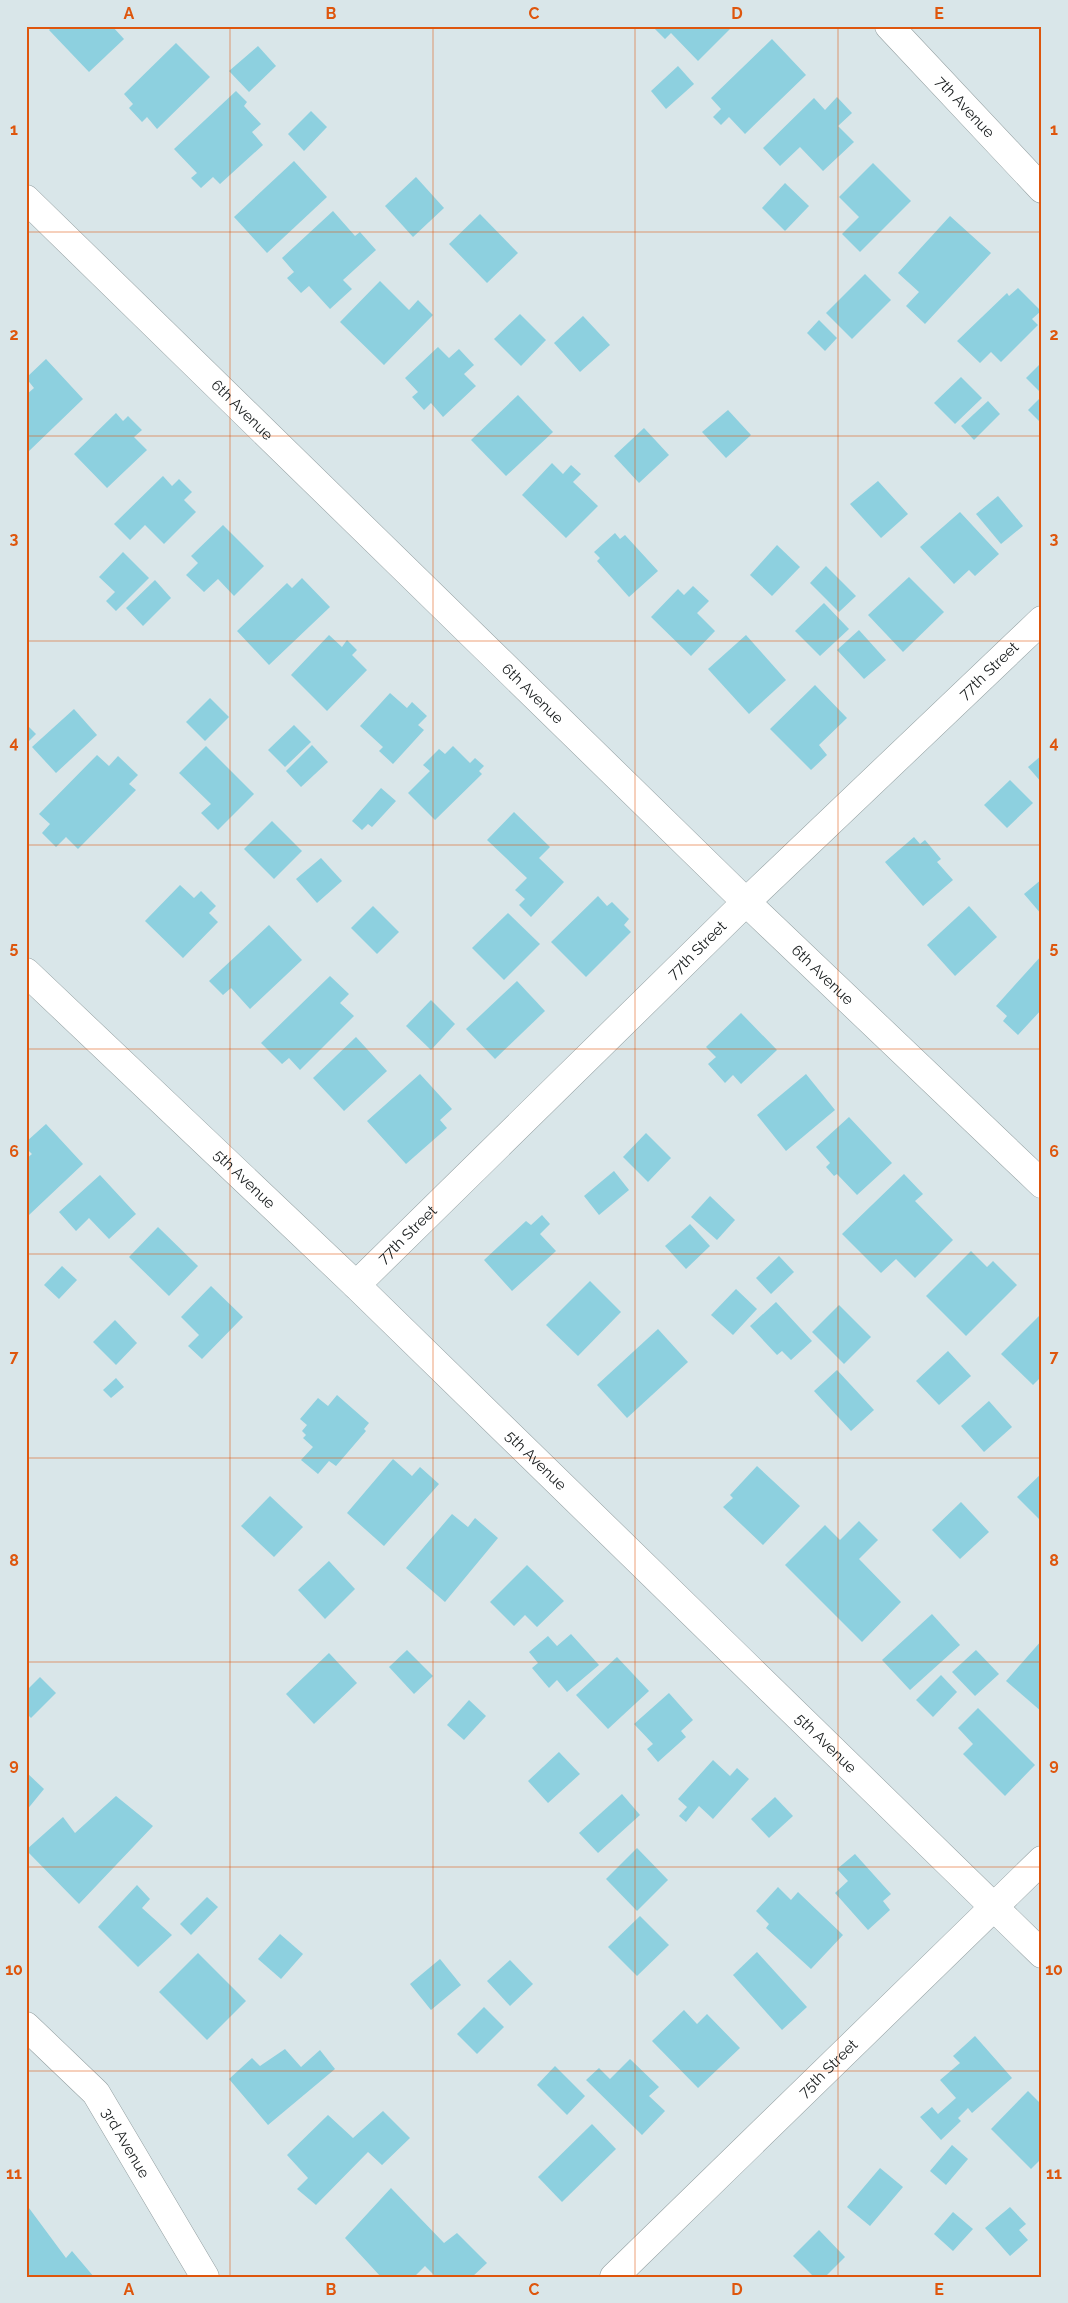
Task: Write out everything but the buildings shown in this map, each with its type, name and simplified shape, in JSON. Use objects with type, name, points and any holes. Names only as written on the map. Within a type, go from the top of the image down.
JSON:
[{"type":"street","name":"7th Avenue","points":[[889,26],[1042,189]]},
{"type":"street","name":"6th Avenue","points":[[26,199],[746,902],[1042,1184]]},
{"type":"street","name":"77th Street","points":[[356,1285],[746,902],[1042,620]]},
{"type":"street","name":"5th Avenue","points":[[26,972],[356,1285],[992,1908],[1042,1954]]},
{"type":"street","name":"75th Street","points":[[614,2277],[1042,1860]]},
{"type":"street","name":"3rd Avenue","points":[[26,2026],[96,2093],[205,2277]]}]
